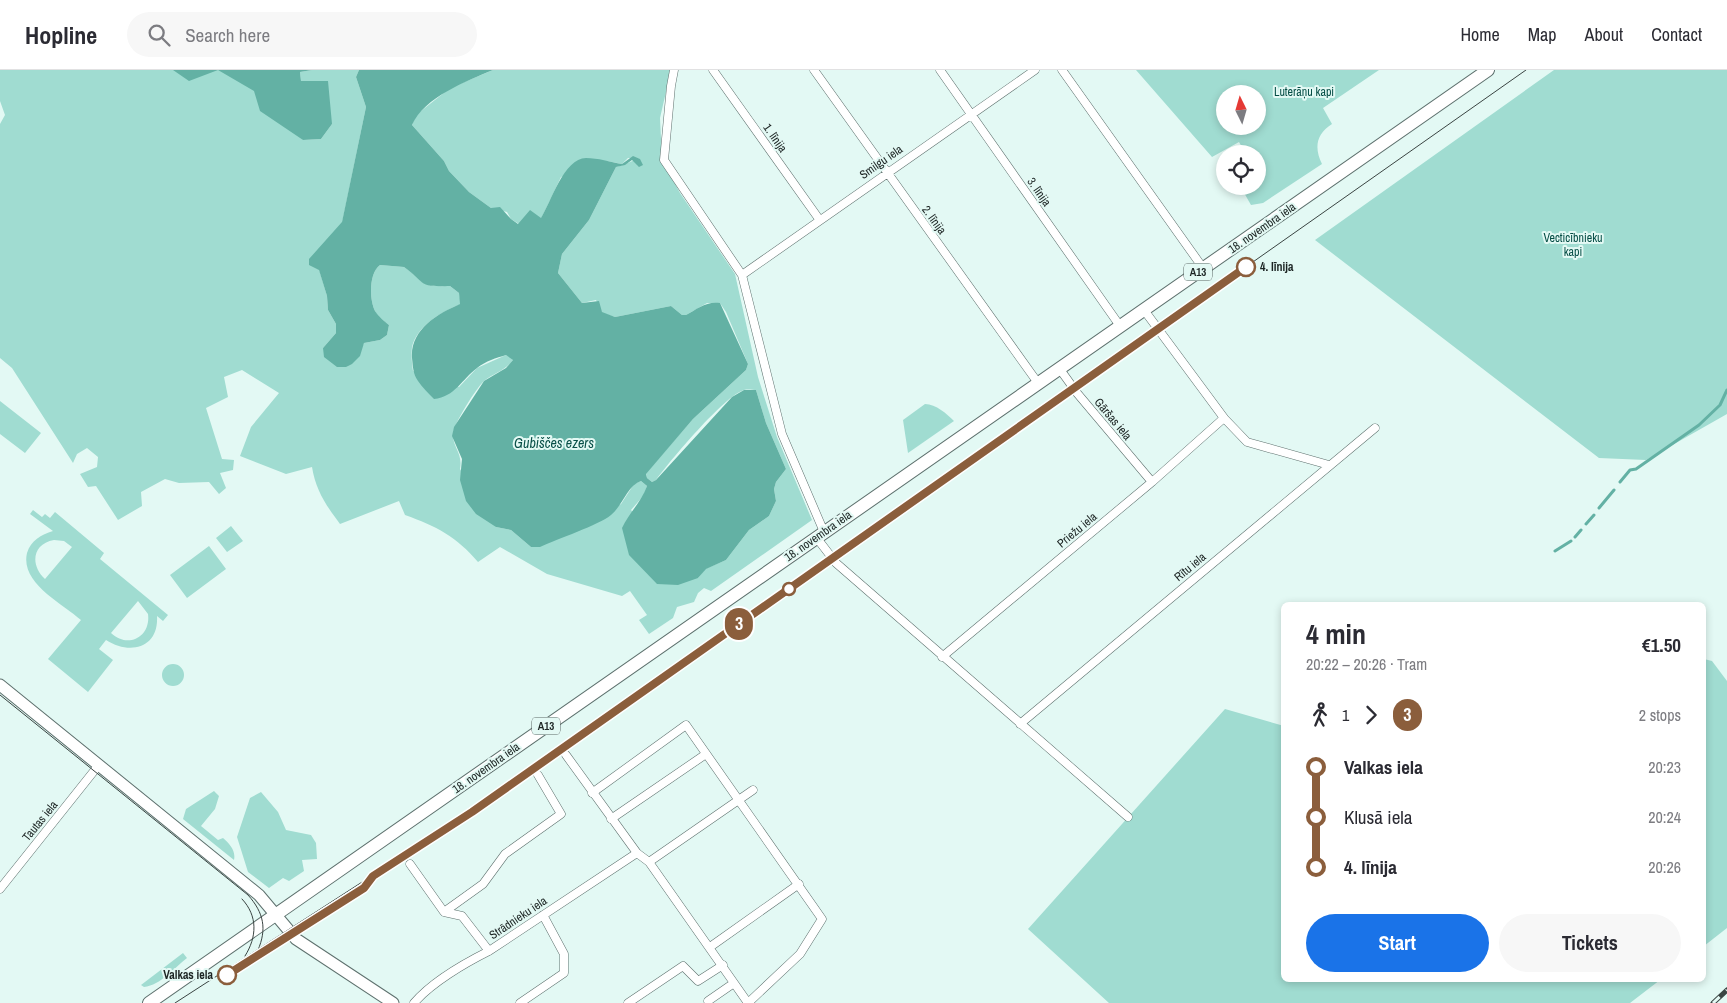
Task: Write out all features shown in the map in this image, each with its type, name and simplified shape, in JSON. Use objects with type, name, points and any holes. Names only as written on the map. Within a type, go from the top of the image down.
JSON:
[{"type":"main road","name":"18. novembra iela","points":[[149,1003],[1488,70]]},
{"type":"street","points":[[674,70],[670,86],[664,160],[742,275],[782,434],[820,535],[836,563],[942,657],[1128,816]]},
{"type":"street","name":"1. līnija","points":[[713,70],[819,219]]},
{"type":"street","name":"2. līnija","points":[[814,70],[1038,383]]},
{"type":"street","name":"3. līnija","points":[[940,70],[1120,326]]},
{"type":"street","name":"Smilgu iela","points":[[742,275],[819,219],[1035,70]]},
{"type":"street","points":[[1062,70],[1203,268]]},
{"type":"street","points":[[1144,310],[1224,418],[1247,442],[1329,465]]},
{"type":"street","name":"Gāršas iela","points":[[1059,368],[1077,393],[1152,482]]},
{"type":"street","name":"Priežu iela","points":[[942,657],[1152,482],[1224,418]]},
{"type":"street","name":"Rītu iela","points":[[1020,724],[1374,428]]},
{"type":"street","points":[[0,685],[259,895],[296,939],[393,1003]]},
{"type":"street","points":[[566,755],[592,793],[637,853],[649,862],[748,1003],[800,954],[822,919],[686,725],[592,793]]},
{"type":"street","points":[[611,819],[706,754]]},
{"type":"street","name":"Tautas iela","points":[[0,889],[98,766]]},
{"type":"street","points":[[444,912],[483,884],[505,854],[561,814],[538,775]]},
{"type":"street","points":[[649,862],[753,790]]},
{"type":"street","name":"Strādnieku iela","points":[[414,1003],[422,995],[469,961],[489,951],[637,853]]},
{"type":"street","points":[[410,864],[444,912],[462,916],[489,951]]},
{"type":"street","points":[[710,947],[799,884]]},
{"type":"street","points":[[520,1003],[564,973],[564,954],[543,915]]},
{"type":"street","points":[[628,1003],[684,966],[698,981],[723,965]]},
{"type":"street","points":[[708,1001],[734,983]]},
{"type":"green space","points":[[0,70],[241,70],[303,140],[321,139],[332,124],[306,123],[300,72],[312,70],[359,70],[356,77],[366,107],[342,223],[319,269],[327,296],[328,310],[336,324],[336,333],[323,348],[360,351],[364,343],[380,340],[387,335],[389,325],[376,313],[372,300],[372,280],[376,269],[380,265],[404,267],[427,285],[450,286],[459,293],[461,304],[446,311],[424,326],[412,347],[413,371],[459,387],[477,368],[506,355],[513,360],[506,367],[484,381],[471,398],[453,435],[461,463],[460,469],[496,527],[511,530],[531,547],[621,504],[634,484],[641,481],[647,486],[644,495],[631,510],[698,578],[705,569],[726,560],[749,530],[769,516],[776,501],[774,489],[776,482],[786,469],[766,423],[756,390],[744,390],[735,395],[711,416],[656,480],[652,482],[647,478],[646,473],[693,419],[746,370],[748,364],[726,312],[720,303],[707,303],[686,315],[682,315],[671,306],[615,317],[602,313],[596,300],[582,303],[558,273],[562,254],[589,220],[616,167],[640,159],[628,158],[622,164],[607,161],[561,177],[541,219],[519,224],[511,219],[507,212],[491,208],[469,192],[449,171],[444,161],[412,125],[416,115],[450,88],[493,70],[671,70],[660,118],[662,160],[680,193],[735,274],[758,377],[777,437],[812,520],[711,591],[704,588],[698,593],[694,602],[677,607],[673,618],[649,634],[639,620],[647,615],[630,591],[622,596],[547,574],[500,547],[478,562],[445,533],[427,523],[405,515],[399,501],[340,524],[322,497],[312,467],[286,474],[240,456],[251,427],[279,393],[242,370],[224,377],[228,397],[206,408],[222,459],[234,460],[233,470],[220,473],[226,488],[219,494],[209,482],[179,483],[165,479],[141,492],[142,506],[118,520],[96,486],[88,487],[80,474],[97,467],[98,457],[87,448],[77,454],[73,463],[12,368],[0,358],[0,124],[5,115],[0,101]]},
{"type":"green space","name":"Luterāņu kapi","points":[[1136,70],[1379,70],[1323,108],[1332,124],[1323,132],[1318,142],[1319,158],[1322,164],[1263,203],[1251,205],[1245,195],[1266,195],[1266,145],[1241,145],[1239,142],[1234,145],[1216,145],[1216,155],[1212,157]]},
{"type":"green space","name":"Vecticībnieku kapi","points":[[1554,70],[1727,70],[1727,414],[1646,460],[1599,458],[1315,240]]},
{"type":"green space","points":[[0,401],[41,433],[25,453],[0,434]]},
{"type":"green space","points":[[925,404],[937,408],[954,421],[908,453],[903,420]]},
{"type":"green space","points":[[33,510],[42,517],[45,514],[50,518],[55,512],[104,553],[100,559],[168,615],[163,621],[157,616],[153,636],[141,646],[133,648],[124,647],[106,640],[99,649],[113,660],[88,692],[48,659],[81,620],[44,591],[30,574],[27,564],[29,548],[44,534],[53,531],[30,514]],"holes":[[[54,540],[64,541],[72,547],[45,579],[37,568],[36,556],[41,546]],[[138,601],[148,614],[146,629],[137,638],[131,640],[118,638],[111,633]]]},
{"type":"green space","points":[[231,526],[243,541],[227,552],[216,538]]},
{"type":"green space","points":[[209,546],[226,569],[187,598],[170,575]]},
{"type":"green space","points":[[1706,660],[1712,661],[1727,681],[1727,928],[1706,944]]},
{"type":"green space","points":[[173,664],[181,667],[184,675],[181,683],[173,686],[165,683],[162,675],[165,667]]},
{"type":"green space","points":[[1225,709],[1281,725],[1281,982],[1657,982],[1630,1003],[1109,1003],[1028,929]]},
{"type":"green space","points":[[214,791],[219,796],[215,809],[201,826],[218,840],[223,838],[228,843],[232,848],[234,860],[183,819],[186,809]]},
{"type":"green space","points":[[261,792],[278,812],[286,830],[311,835],[316,843],[317,859],[302,860],[304,871],[289,881],[283,878],[269,888],[248,872],[237,837],[250,798]]},
{"type":"green space","points":[[183,953],[187,958],[162,980],[150,986],[144,987],[141,985]]},
{"type":"water","points":[[173,70],[218,70],[189,81]]},
{"type":"water","points":[[218,70],[312,70],[300,72],[301,81],[328,81],[332,124],[321,139],[303,140],[260,111],[254,91]]},
{"type":"water","name":"Gubiščes ezers","points":[[359,70],[493,70],[459,85],[436,98],[418,115],[412,125],[444,161],[449,171],[469,192],[491,208],[500,207],[518,224],[530,210],[541,218],[559,182],[571,165],[578,160],[590,158],[622,164],[633,156],[640,159],[643,165],[639,167],[632,160],[625,165],[616,167],[589,220],[562,254],[558,273],[582,303],[599,301],[602,312],[615,317],[671,306],[682,315],[686,315],[706,304],[720,303],[748,364],[746,370],[693,419],[646,474],[647,478],[652,482],[656,480],[732,397],[744,390],[756,390],[766,423],[786,469],[776,482],[774,489],[776,501],[769,516],[749,530],[726,560],[706,569],[698,578],[678,585],[657,584],[629,555],[622,528],[647,486],[641,481],[632,487],[615,511],[605,519],[540,547],[531,547],[511,530],[496,527],[476,514],[466,501],[460,480],[462,459],[452,436],[454,427],[484,381],[506,368],[513,360],[506,355],[484,363],[453,391],[441,398],[434,399],[423,388],[414,373],[412,358],[415,339],[420,331],[434,318],[460,304],[459,293],[450,286],[427,285],[404,267],[380,265],[376,269],[372,280],[372,300],[376,313],[389,325],[387,335],[380,340],[364,343],[360,356],[346,367],[337,367],[324,357],[323,348],[336,333],[336,324],[328,310],[327,296],[319,270],[309,265],[309,259],[342,222],[366,107],[356,77]]},
{"type":"waterway","points":[[1620,482],[1630,470],[1636,469],[1699,425],[1720,405],[1727,390]]},
{"type":"waterway","points":[[1599,508],[1614,490]]},
{"type":"waterway","points":[[1586,524],[1594,515]]},
{"type":"waterway","points":[[1575,537],[1581,530]]},
{"type":"waterway","points":[[1555,551],[1571,541]]},
{"type":"tram line","points":[[175,1003],[472,811],[1526,70]]},
{"type":"tram line","name":"3","points":[[227,975],[364,888],[373,876],[472,812],[1246,267]]},
{"type":"tram line","points":[[0,695],[248,895],[261,915],[263,928],[258,950]]},
{"type":"tram line","points":[[242,899],[251,912],[254,927],[252,941],[245,956]]},
{"type":"railway","points":[[1713,1003],[1727,990]]},
{"type":"place","name":"4. līnija","points":[[1246,267]]},
{"type":"place","name":"Valkas iela","points":[[227,975]]}]
